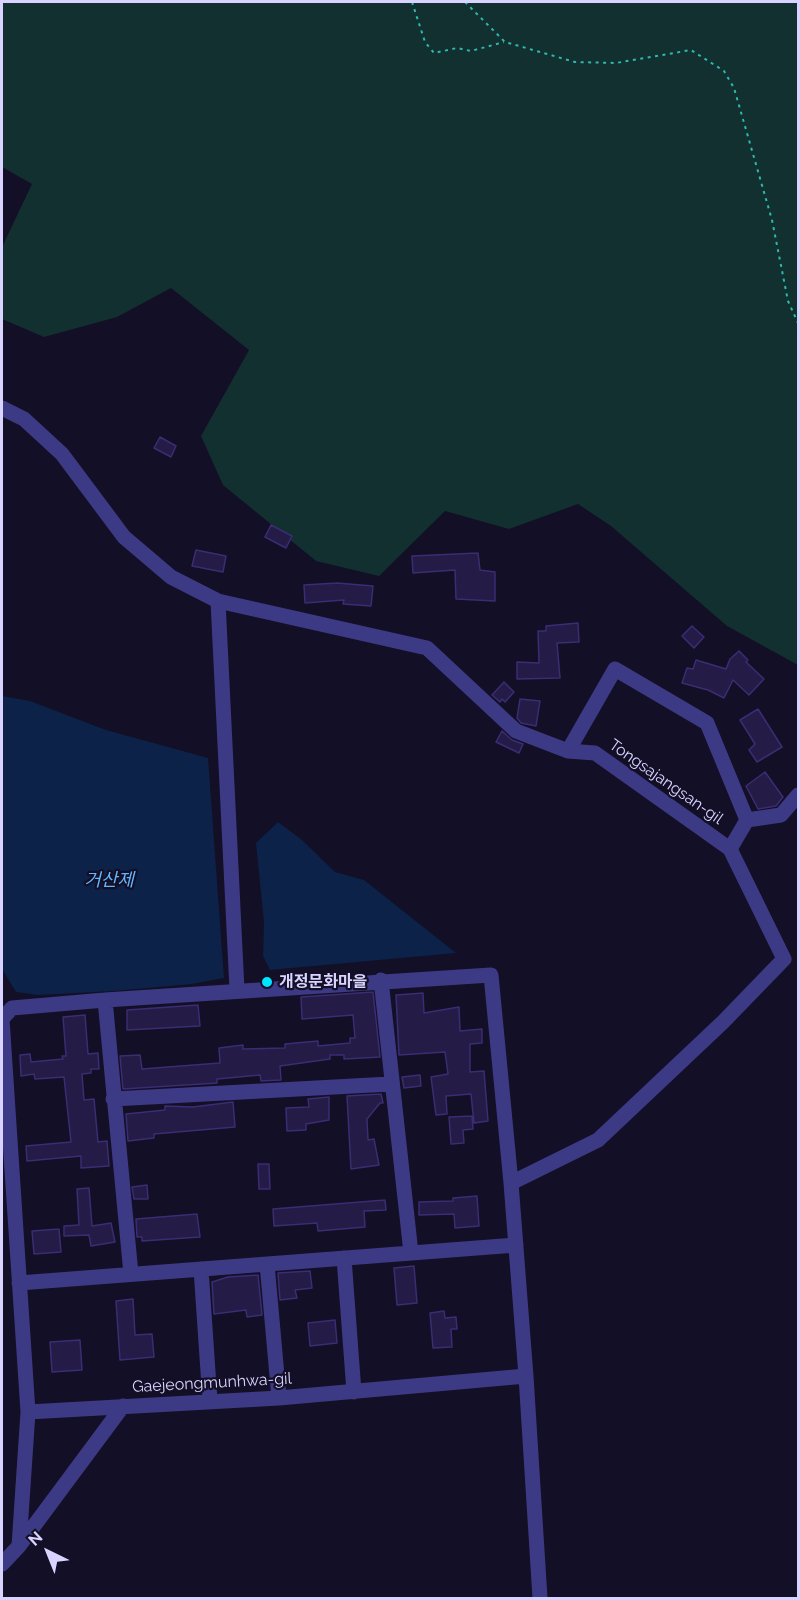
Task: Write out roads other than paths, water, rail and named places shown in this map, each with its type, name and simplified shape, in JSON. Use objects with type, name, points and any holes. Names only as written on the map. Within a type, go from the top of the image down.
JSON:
[{"type":"street","name":"Tongsajangsan-gil","points":[[2,408],[24,419],[62,454],[124,537],[171,577],[218,601],[296,616],[426,648],[516,731],[568,751],[595,753],[730,849],[784,959],[723,1022],[598,1140],[511,1183]]},
{"type":"street","points":[[218,601],[237,990]]},
{"type":"street","points":[[568,751],[615,669],[706,723],[747,820]]},
{"type":"street","points":[[747,820],[781,815],[798,795]]},
{"type":"street","points":[[730,849],[747,820]]},
{"type":"street","points":[[19,1546],[28,1412],[2,1019],[12,1008],[381,980],[490,975],[516,1245],[540,1599]]},
{"type":"street","points":[[381,980],[390,1084],[411,1253]]},
{"type":"street","points":[[105,1000],[131,1274]]},
{"type":"street","points":[[113,1099],[390,1084]]},
{"type":"street","points":[[19,1283],[516,1245]]},
{"type":"street","points":[[344,1258],[354,1392]]},
{"type":"street","points":[[267,1264],[279,1398]]},
{"type":"street","points":[[201,1269],[210,1401]]},
{"type":"street","name":"Gaejeongmunhwa-gil","points":[[28,1412],[279,1398],[526,1376]]},
{"type":"street","points":[[2,1564],[19,1546],[123,1406]]},
{"type":"water","name":"거산제","points":[[2,696],[30,701],[106,730],[208,758],[224,978],[192,984],[114,991],[38,995],[16,992],[2,969]]},
{"type":"water","points":[[278,822],[302,840],[335,872],[364,880],[456,953],[270,970],[263,956],[264,922],[256,843]]},
{"type":"place","name":"개정문화마을","points":[[267,982]]}]
